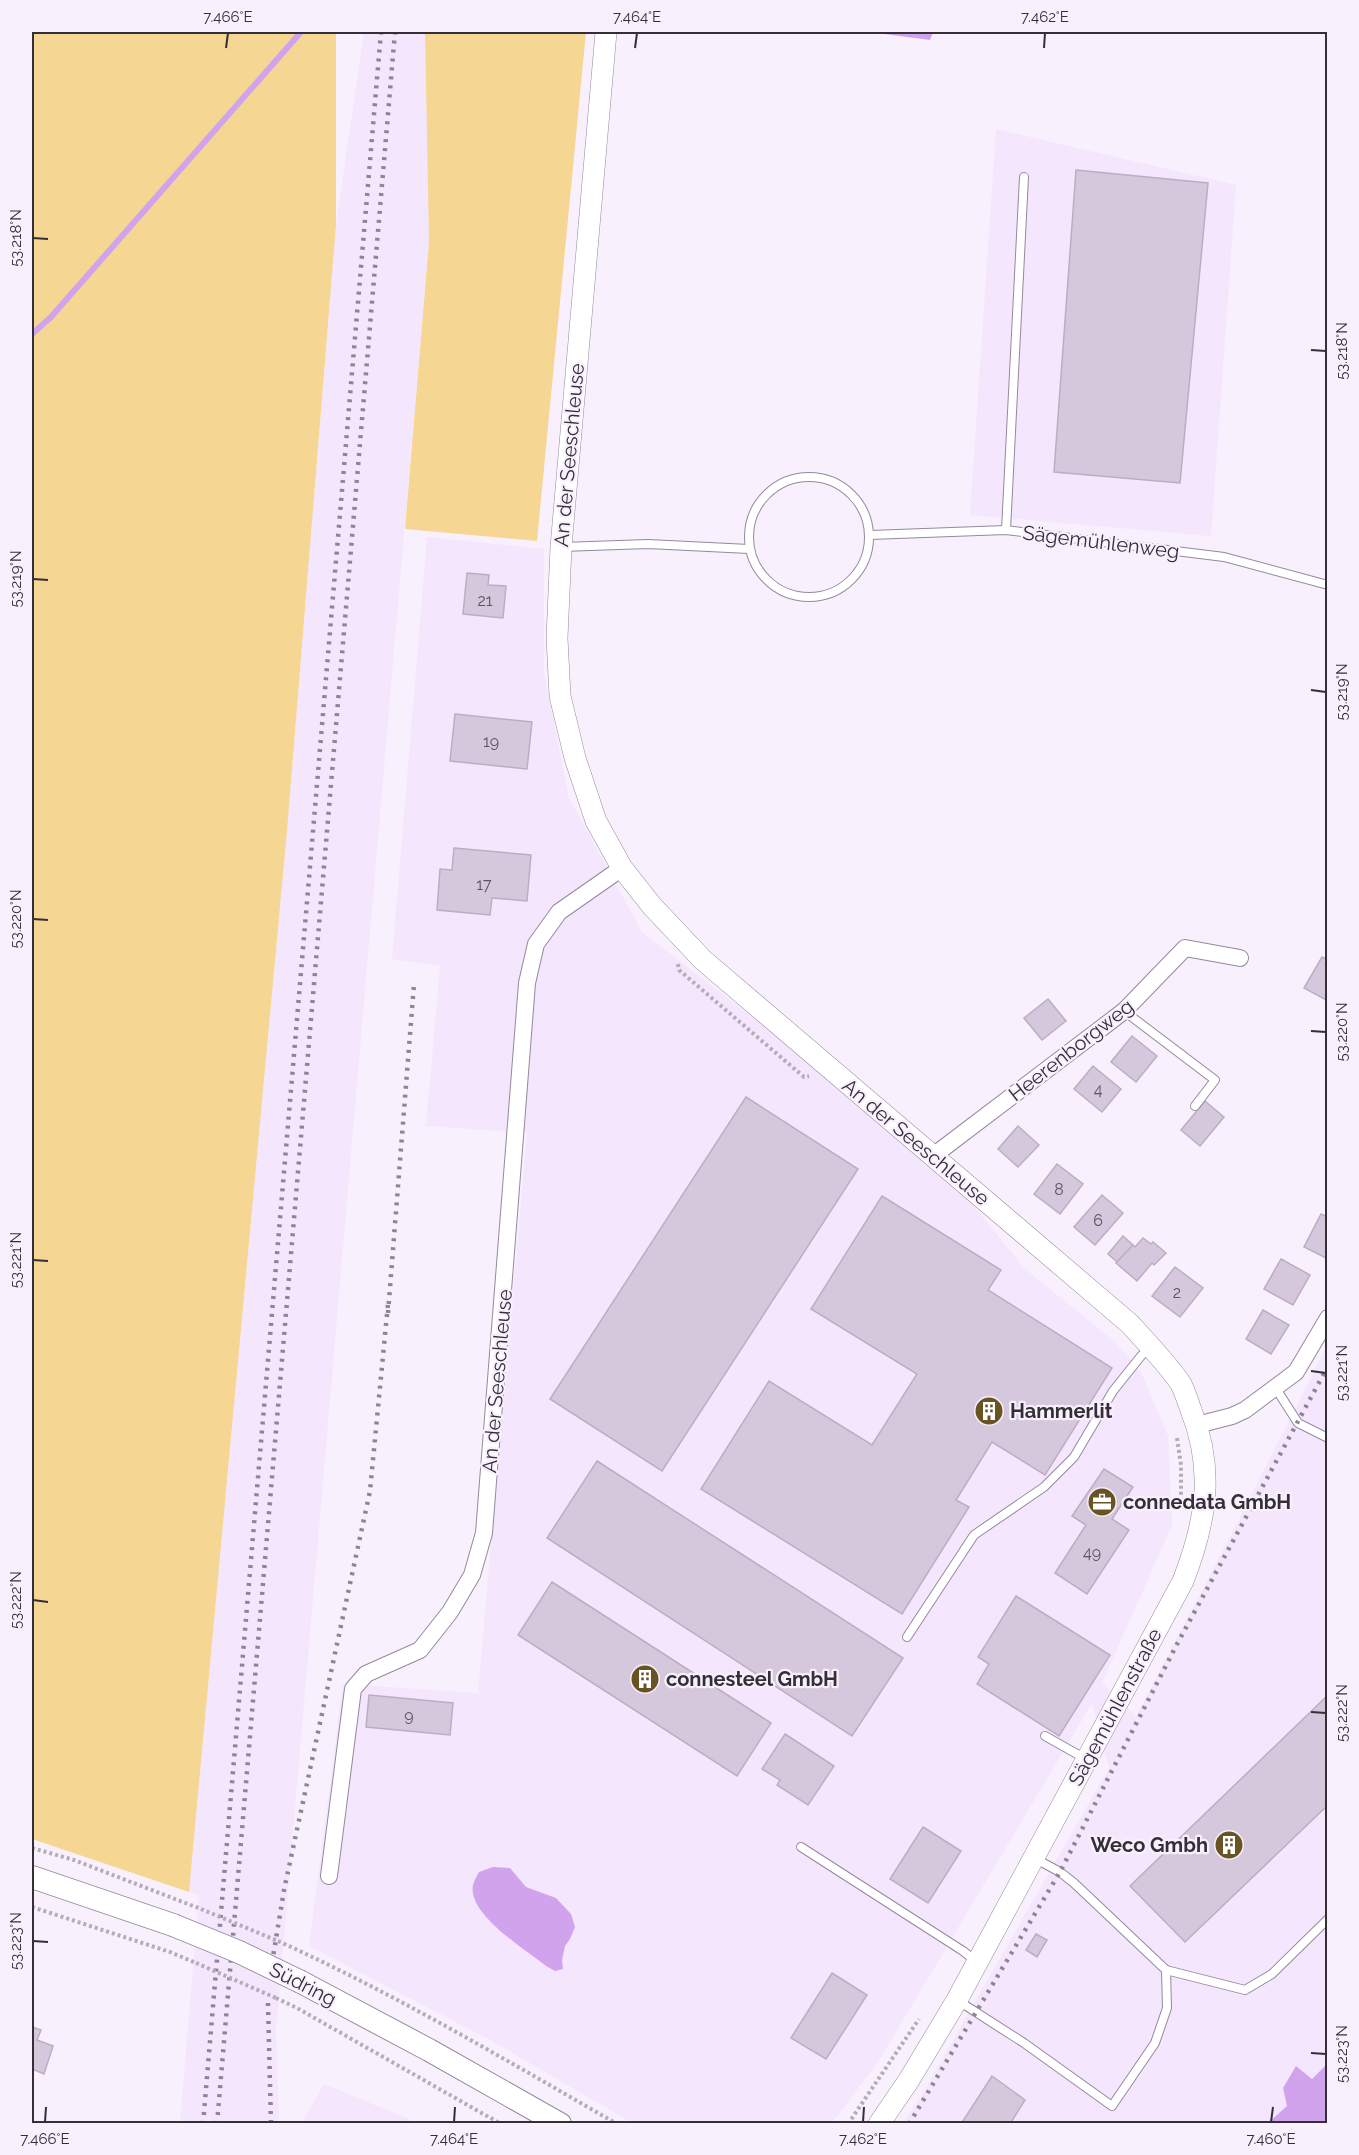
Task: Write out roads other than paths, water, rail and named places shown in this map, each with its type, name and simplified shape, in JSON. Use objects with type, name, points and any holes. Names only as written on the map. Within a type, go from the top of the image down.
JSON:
[{"type":"main road","name":"Südring","points":[[32,1877],[173,1926],[239,1952],[429,2050],[560,2124]]},
{"type":"street","name":"An der Seeschleuse","points":[[606,32],[561,547],[557,638],[560,696],[575,758],[596,820],[622,868],[652,906],[703,960],[890,1122],[1130,1324],[1182,1385],[1197,1425]]},
{"type":"street","name":"An der Seeschleuse","points":[[328,1876],[353,1689],[366,1674],[420,1650],[450,1612],[472,1575],[484,1533],[527,984],[536,944],[559,912],[622,868]]},
{"type":"street","name":"Heerenborgweg","points":[[933,1156],[1124,1011],[1185,948],[1240,958]]},
{"type":"street","points":[[1197,1425],[1232,1416],[1245,1410],[1296,1372],[1328,1318]]},
{"type":"street","name":"Sägemühlenstraße","points":[[879,2124],[909,2080],[957,2000],[1183,1581],[1197,1545],[1204,1509],[1205,1469],[1197,1425]]},
{"type":"lane","points":[[1006,530],[1024,177]]},
{"type":"lane","points":[[818,477],[843,486],[861,505],[868,518],[870,535],[862,568],[843,588],[817,598],[788,594],[768,583],[755,567],[749,549],[749,528],[754,510],[768,492],[787,480],[818,477]]},
{"type":"lane","name":"Sägemühlenweg","points":[[870,535],[1006,530],[1224,557],[1328,585]]},
{"type":"lane","points":[[561,547],[648,544],[749,549]]},
{"type":"lane","points":[[1124,1011],[1215,1080],[1195,1106]]},
{"type":"lane","points":[[907,1636],[974,1535],[1044,1487],[1074,1457],[1113,1390],[1141,1356],[1151,1348]]},
{"type":"lane","points":[[1275,1387],[1298,1423],[1328,1438]]},
{"type":"lane","points":[[1045,1736],[1087,1760]]},
{"type":"lane","points":[[801,1847],[977,1962]]},
{"type":"lane","points":[[1034,1858],[1060,1872],[1074,1883],[1166,1970],[1245,1990],[1272,1974],[1328,1919]]},
{"type":"lane","points":[[957,2000],[1024,2043],[1112,2106],[1155,2043],[1167,2008],[1166,1970]]},
{"type":"waterway","points":[[32,334],[51,317],[301,32]]},
{"type":"railway","points":[[203,2124],[381,32]]},
{"type":"railway","points":[[217,2124],[395,32]]},
{"type":"railway","points":[[388,1313],[414,984]]},
{"type":"railway","points":[[272,1963],[284,1890],[370,1491],[388,1304]]},
{"type":"railway","points":[[909,2124],[1060,1872],[1176,1646],[1328,1366]]},
{"type":"railway","points":[[268,2003],[271,2124]]},
{"type":"place","name":"Hammerlit","points":[[989,1411]]},
{"type":"place","name":"connedata GmbH","points":[[1102,1502]]},
{"type":"place","name":"connesteel GmbH","points":[[645,1679]]},
{"type":"place","name":"Weco Gmbh","points":[[1229,1845]]}]
